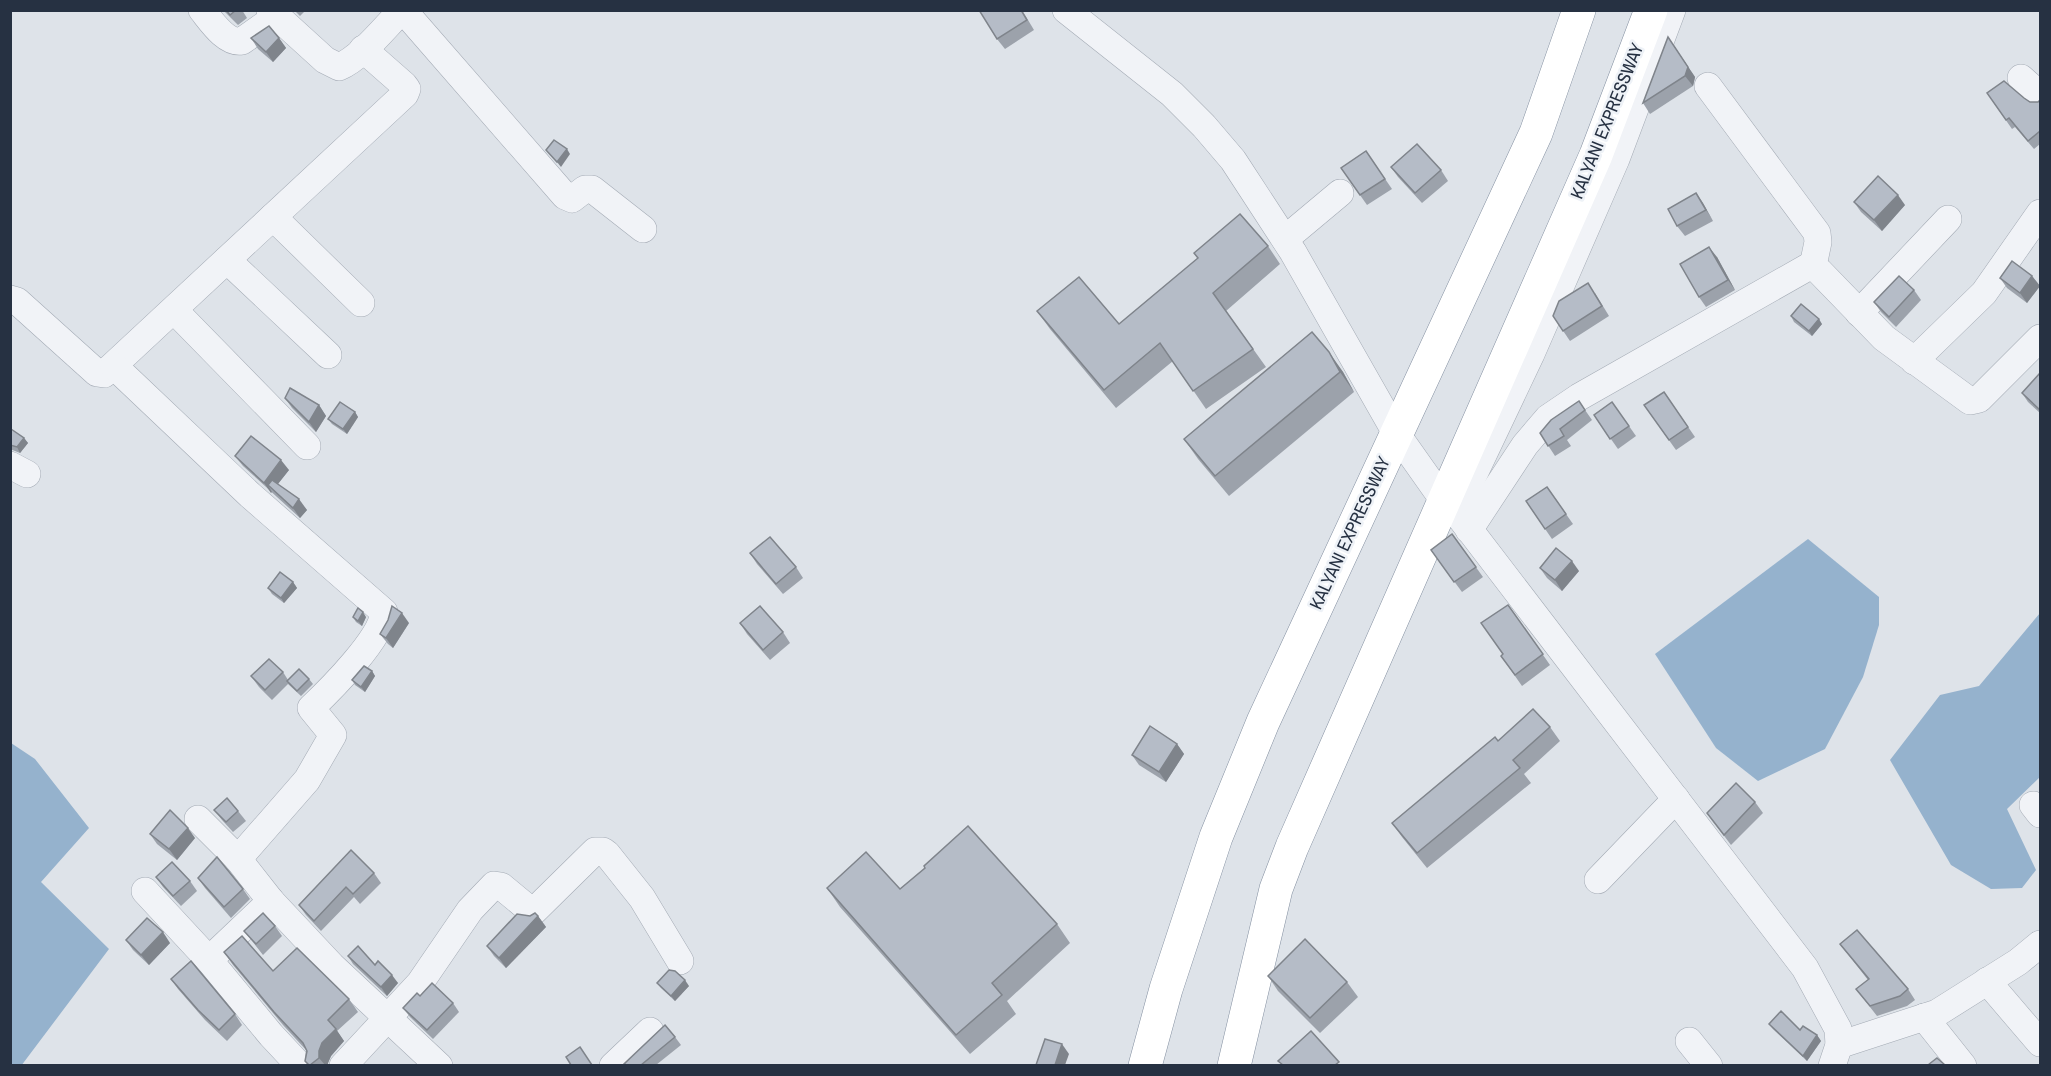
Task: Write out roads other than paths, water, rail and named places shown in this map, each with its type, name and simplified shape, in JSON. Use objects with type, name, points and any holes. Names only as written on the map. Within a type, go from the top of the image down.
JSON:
[{"type":"highway","name":"KALYANI EXPRESSWAY","points":[[1145,1065],[1166,989],[1216,837],[1263,722],[1536,133],[1580,10]]},
{"type":"highway","name":"KALYANI EXPRESSWAY","points":[[1234,1065],[1276,889],[1292,847],[1456,514],[1651,10]]},
{"type":"street","points":[[201,10],[230,39],[236,42],[242,41],[273,14],[335,66],[346,64],[403,10],[565,196],[572,199],[585,189],[592,189],[643,229]]},
{"type":"street","points":[[1066,10],[1172,94],[1233,160],[1285,239],[1396,432],[1456,514],[1806,968],[1838,1029],[1836,1055],[1937,1012],[2018,963],[2040,944]]},
{"type":"street","points":[[1456,514],[1531,354],[1616,159],[1672,10]]},
{"type":"street","points":[[10,299],[17,301],[97,373],[104,374],[406,92],[404,85],[363,49]]},
{"type":"street","points":[[1708,86],[1817,233],[1818,242],[1813,266]]},
{"type":"street","points":[[1285,239],[1340,193]]},
{"type":"street","points":[[1914,361],[1984,293],[2040,213]]},
{"type":"street","points":[[273,217],[361,303]]},
{"type":"street","points":[[1859,313],[1948,219]]},
{"type":"street","points":[[227,260],[328,355]]},
{"type":"street","points":[[1456,514],[1525,445],[1548,418],[1599,385],[1802,270],[1813,266]]},
{"type":"street","points":[[1813,266],[1884,338],[1965,398],[1975,401],[1979,399],[2040,338]]},
{"type":"street","points":[[174,310],[307,446]]},
{"type":"street","points":[[114,366],[244,489],[384,612],[381,622],[345,675],[311,708],[333,735],[307,780],[238,859]]},
{"type":"street","points":[[1598,880],[1676,799]]},
{"type":"street","points":[[198,819],[238,859],[271,901],[332,966],[439,1065]]},
{"type":"street","points":[[343,1065],[425,977],[474,904],[494,885],[501,886],[530,910],[534,910],[595,851],[599,850],[607,854],[642,898],[680,962]]},
{"type":"street","points":[[145,891],[209,960],[271,1035],[300,1065]]},
{"type":"street","points":[[209,960],[271,901]]},
{"type":"street","points":[[1988,981],[2040,1043]]},
{"type":"street","points":[[1924,1017],[1963,1065]]},
{"type":"street","points":[[613,1065],[650,1031]]},
{"type":"street","points":[[1689,1041],[1709,1065]]},
{"type":"water","points":[[1808,539],[1879,597],[1879,625],[1863,677],[1825,749],[1758,781],[1716,748],[1655,654]]},
{"type":"water","points":[[2040,613],[2040,777],[2007,809],[2036,870],[2022,888],[1991,889],[1951,865],[1890,760],[1940,695],[1979,686]]},
{"type":"water","points":[[11,743],[35,759],[89,828],[41,882],[109,949],[21,1066],[10,1065]]}]
